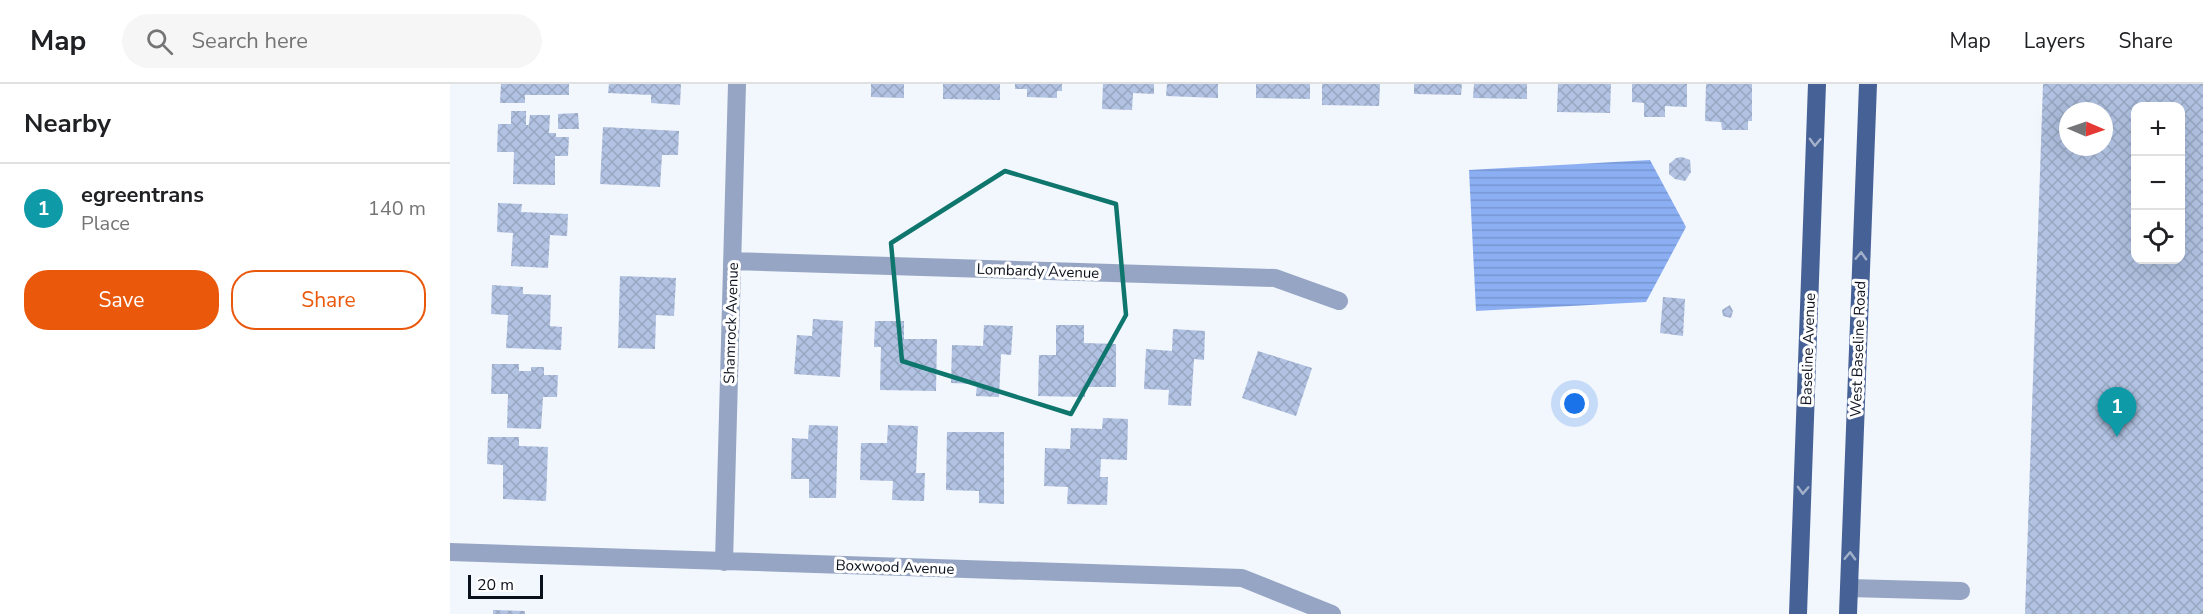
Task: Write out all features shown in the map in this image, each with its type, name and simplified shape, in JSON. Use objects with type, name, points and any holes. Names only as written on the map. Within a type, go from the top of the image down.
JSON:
[{"type":"main road","name":"Baseline Avenue","points":[[1798,614],[1817,84]]},
{"type":"main road","name":"West Baseline Road","points":[[1848,614],[1868,84]]},
{"type":"street","name":"Shamrock Avenue","points":[[723,562],[737,84]]},
{"type":"street","name":"Lombardy Avenue","points":[[732,261],[1275,278],[1340,301]]},
{"type":"street","name":"Boxwood Avenue","points":[[450,552],[1242,579],[1332,614]]},
{"type":"street","points":[[1849,588],[1961,591]]},
{"type":"highlighted area","points":[[1005,171],[1116,204],[1126,315],[1071,414],[902,361],[891,243]]},
{"type":"water","points":[[1650,160],[1686,227],[1646,302],[1476,311],[1469,170]]},
{"type":"building","points":[[501,84],[569,84],[569,95],[525,95],[525,103],[500,103]]},
{"type":"building","points":[[609,84],[681,84],[680,105],[651,103],[651,95],[608,93]]},
{"type":"building","points":[[871,84],[904,84],[904,98],[871,97]]},
{"type":"building","points":[[943,84],[1000,84],[1000,100],[943,99]]},
{"type":"building","points":[[1015,84],[1062,84],[1062,91],[1057,91],[1057,98],[1027,97],[1027,89],[1015,89]]},
{"type":"building","points":[[1103,84],[1154,84],[1154,94],[1133,93],[1132,110],[1102,109]]},
{"type":"building","points":[[1167,84],[1218,84],[1218,98],[1166,96]]},
{"type":"building","points":[[1256,84],[1310,84],[1310,99],[1256,98]]},
{"type":"building","points":[[1322,84],[1380,84],[1379,106],[1322,105]]},
{"type":"building","points":[[1414,84],[1462,84],[1461,95],[1414,94]]},
{"type":"building","points":[[1474,84],[1527,84],[1527,99],[1473,98]]},
{"type":"building","points":[[1558,84],[1611,84],[1610,113],[1557,112]]},
{"type":"building","points":[[1632,84],[1687,84],[1687,107],[1665,106],[1665,117],[1644,117],[1644,103],[1632,102]]},
{"type":"building","points":[[1706,84],[1752,84],[1752,121],[1748,121],[1748,130],[1722,130],[1721,122],[1705,121]]},
{"type":"building","points":[[2043,84],[2203,84],[2203,614],[2025,614]]},
{"type":"building","points":[[511,111],[526,111],[526,125],[529,125],[530,115],[550,115],[549,133],[556,133],[556,137],[569,137],[568,156],[555,156],[555,185],[513,184],[514,152],[497,152],[498,124],[511,124]]},
{"type":"building","points":[[578,113],[579,129],[558,129],[558,114]]},
{"type":"building","points":[[603,127],[679,131],[678,155],[662,155],[660,187],[600,184]]},
{"type":"building","points":[[1682,157],[1690,160],[1691,172],[1685,181],[1675,179],[1669,174],[1669,164],[1676,158]]},
{"type":"building","points":[[498,203],[522,204],[521,212],[568,214],[567,236],[550,235],[548,268],[511,266],[513,233],[497,232]]},
{"type":"building","points":[[620,276],[676,278],[674,316],[656,315],[655,349],[618,348]]},
{"type":"building","points":[[492,285],[523,287],[523,294],[551,295],[550,326],[562,327],[561,350],[506,348],[508,315],[491,314]]},
{"type":"building","points":[[1663,297],[1685,299],[1683,336],[1660,333]]},
{"type":"building","points":[[1730,305],[1733,311],[1731,318],[1723,316],[1722,310]]},
{"type":"building","points":[[813,319],[843,321],[840,377],[794,374],[797,335],[812,336]]},
{"type":"building","points":[[875,321],[904,321],[904,339],[937,339],[936,391],[880,390],[881,347],[874,347]]},
{"type":"building","points":[[984,325],[1013,326],[1011,355],[1001,354],[999,397],[976,396],[977,384],[951,383],[952,345],[983,346]]},
{"type":"building","points":[[1056,325],[1084,325],[1084,343],[1116,344],[1116,387],[1085,387],[1085,397],[1038,396],[1039,355],[1056,355]]},
{"type":"building","points":[[1173,329],[1205,331],[1204,360],[1194,359],[1191,406],[1168,405],[1169,390],[1144,389],[1146,349],[1172,351]]},
{"type":"building","points":[[1258,351],[1312,368],[1296,416],[1242,398]]},
{"type":"building","points":[[492,364],[519,364],[519,371],[531,371],[531,367],[544,367],[544,375],[558,375],[557,397],[543,397],[541,429],[507,428],[508,394],[491,394]]},
{"type":"building","points":[[1103,418],[1128,419],[1127,460],[1101,459],[1100,477],[1108,477],[1107,505],[1067,504],[1068,487],[1044,486],[1045,448],[1070,449],[1071,428],[1102,429]]},
{"type":"building","points":[[809,425],[838,426],[836,498],[809,498],[809,479],[791,479],[792,438],[808,439]]},
{"type":"building","points":[[888,425],[918,426],[916,473],[925,473],[924,501],[892,500],[893,481],[860,480],[861,443],[887,443]]},
{"type":"building","points":[[947,432],[1004,432],[1004,504],[979,503],[979,491],[946,490]]},
{"type":"building","points":[[488,437],[519,437],[519,446],[548,447],[546,501],[503,499],[503,465],[487,464]]},
{"type":"building","points":[[493,610],[525,611],[525,614],[493,614]]},
{"type":"place","name":"egreentrans","points":[[2117,437]]}]
